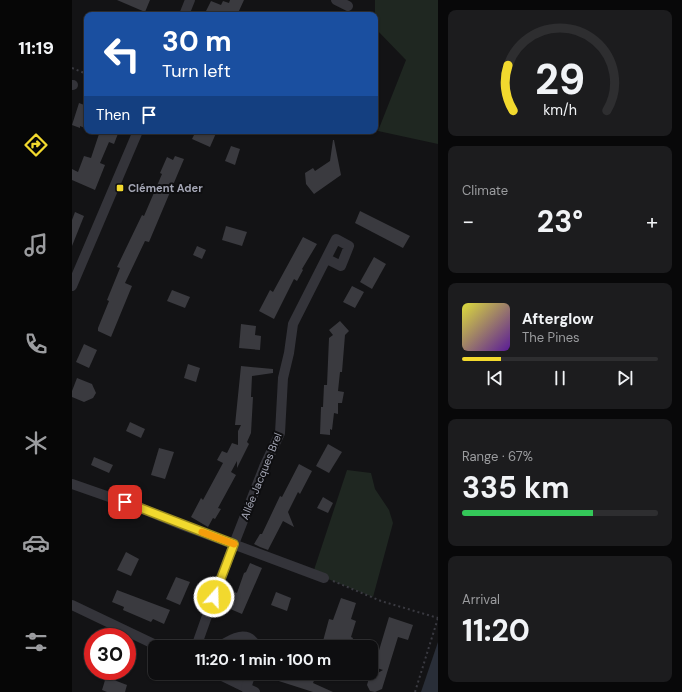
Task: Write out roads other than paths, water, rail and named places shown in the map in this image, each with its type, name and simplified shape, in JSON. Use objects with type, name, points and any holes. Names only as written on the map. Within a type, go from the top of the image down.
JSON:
[{"type":"street","points":[[185,12],[190,0]]},
{"type":"street","points":[[336,0],[348,6]]},
{"type":"street","points":[[72,286],[137,134]]},
{"type":"street","name":"Allée Jacques Brel","points":[[198,640],[218,585],[264,467],[280,433],[283,378],[290,353],[293,324],[320,269],[327,259]]},
{"type":"street","points":[[72,484],[138,507],[324,578]]},
{"type":"street","points":[[72,605],[148,641]]},
{"type":"street","points":[[230,640],[242,636],[249,637],[252,640]]},
{"type":"street","points":[[230,680],[251,690]]},
{"type":"place","name":"Clément Ader","points":[[120,188]]}]
